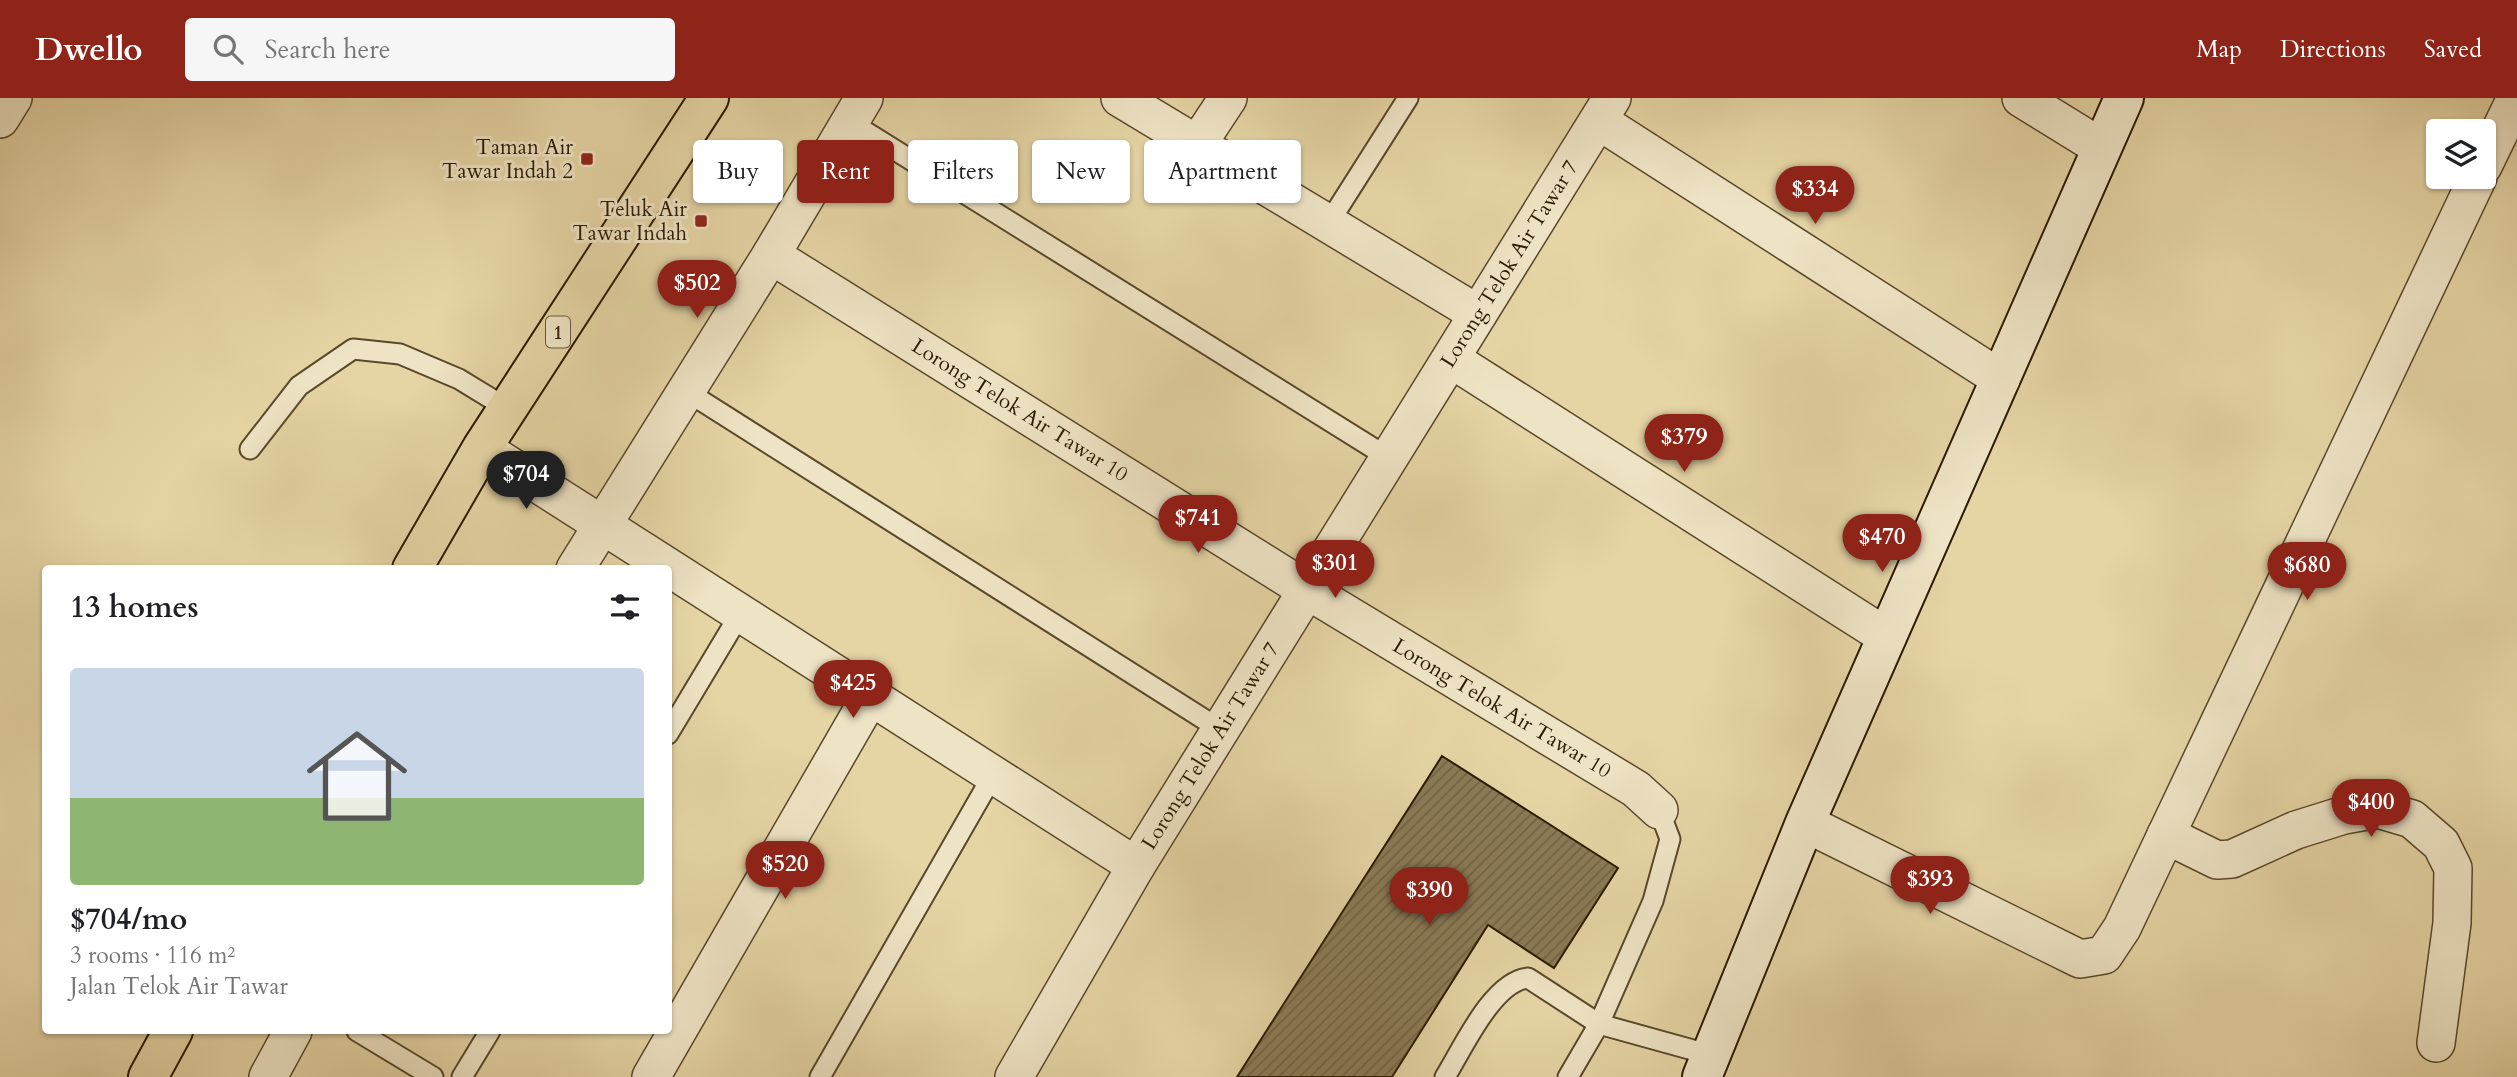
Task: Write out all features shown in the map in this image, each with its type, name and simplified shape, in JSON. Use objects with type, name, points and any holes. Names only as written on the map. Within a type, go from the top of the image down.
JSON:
[{"type":"main road","name":"1","points":[[414,565],[482,448],[709,98]]},
{"type":"main road","points":[[1707,1066],[1805,822],[2124,98]]},
{"type":"main road","points":[[148,1077],[171,1034]]},
{"type":"main road","points":[[169,1077],[172,1034]]},
{"type":"street","points":[[0,119],[13,98]]},
{"type":"street","points":[[1120,98],[1190,140]]},
{"type":"street","points":[[1201,140],[1228,98]]},
{"type":"street","points":[[2021,98],[2102,148]]},
{"type":"street","points":[[2496,139],[2516,98]]},
{"type":"street","points":[[577,565],[771,255],[857,110]]},
{"type":"street","points":[[1605,110],[2001,379]]},
{"type":"street","name":"Lorong Telok Air Tawar 7","points":[[1014,1077],[1136,866],[1605,110]]},
{"type":"street","points":[[1805,822],[2080,960],[2104,955],[2122,928],[2472,189]]},
{"type":"street","points":[[1293,203],[1478,314]]},
{"type":"street","name":"Lorong Telok Air Tawar 10","points":[[771,255],[1307,590],[1636,789],[1659,810]]},
{"type":"street","points":[[1451,359],[1887,637]]},
{"type":"street","points":[[482,448],[663,565]]},
{"type":"street","points":[[672,571],[1136,866]]},
{"type":"street","points":[[650,1077],[870,697]]},
{"type":"street","points":[[2166,835],[2217,860],[2232,859],[2296,830],[2344,815],[2378,809],[2412,819],[2441,844],[2453,868],[2452,923],[2436,1043]]},
{"type":"street","points":[[268,1077],[291,1034]]},
{"type":"lane","points":[[1328,224],[1408,98]]},
{"type":"lane","points":[[857,110],[1389,458]]},
{"type":"lane","points":[[250,449],[299,386],[353,349],[400,354],[458,379],[508,409]]},
{"type":"lane","points":[[686,391],[1221,730]]},
{"type":"lane","points":[[672,727],[740,614]]},
{"type":"lane","points":[[821,1077],[993,775]]},
{"type":"lane","points":[[1568,1077],[1599,1024],[1653,901],[1670,839],[1659,810]]},
{"type":"lane","points":[[1445,1077],[1500,990],[1515,979],[1528,978],[1599,1024],[1707,1066]]},
{"type":"lane","points":[[362,1034],[433,1077]]},
{"type":"lane","points":[[463,1077],[488,1034]]},
{"type":"building","points":[[1442,756],[1618,868],[1554,968],[1488,925],[1392,1077],[1237,1077]]},
{"type":"place","name":"Taman Air Tawar Indah 2","points":[[587,159]]},
{"type":"place","name":"Teluk Air Tawar Indah","points":[[701,221]]}]
